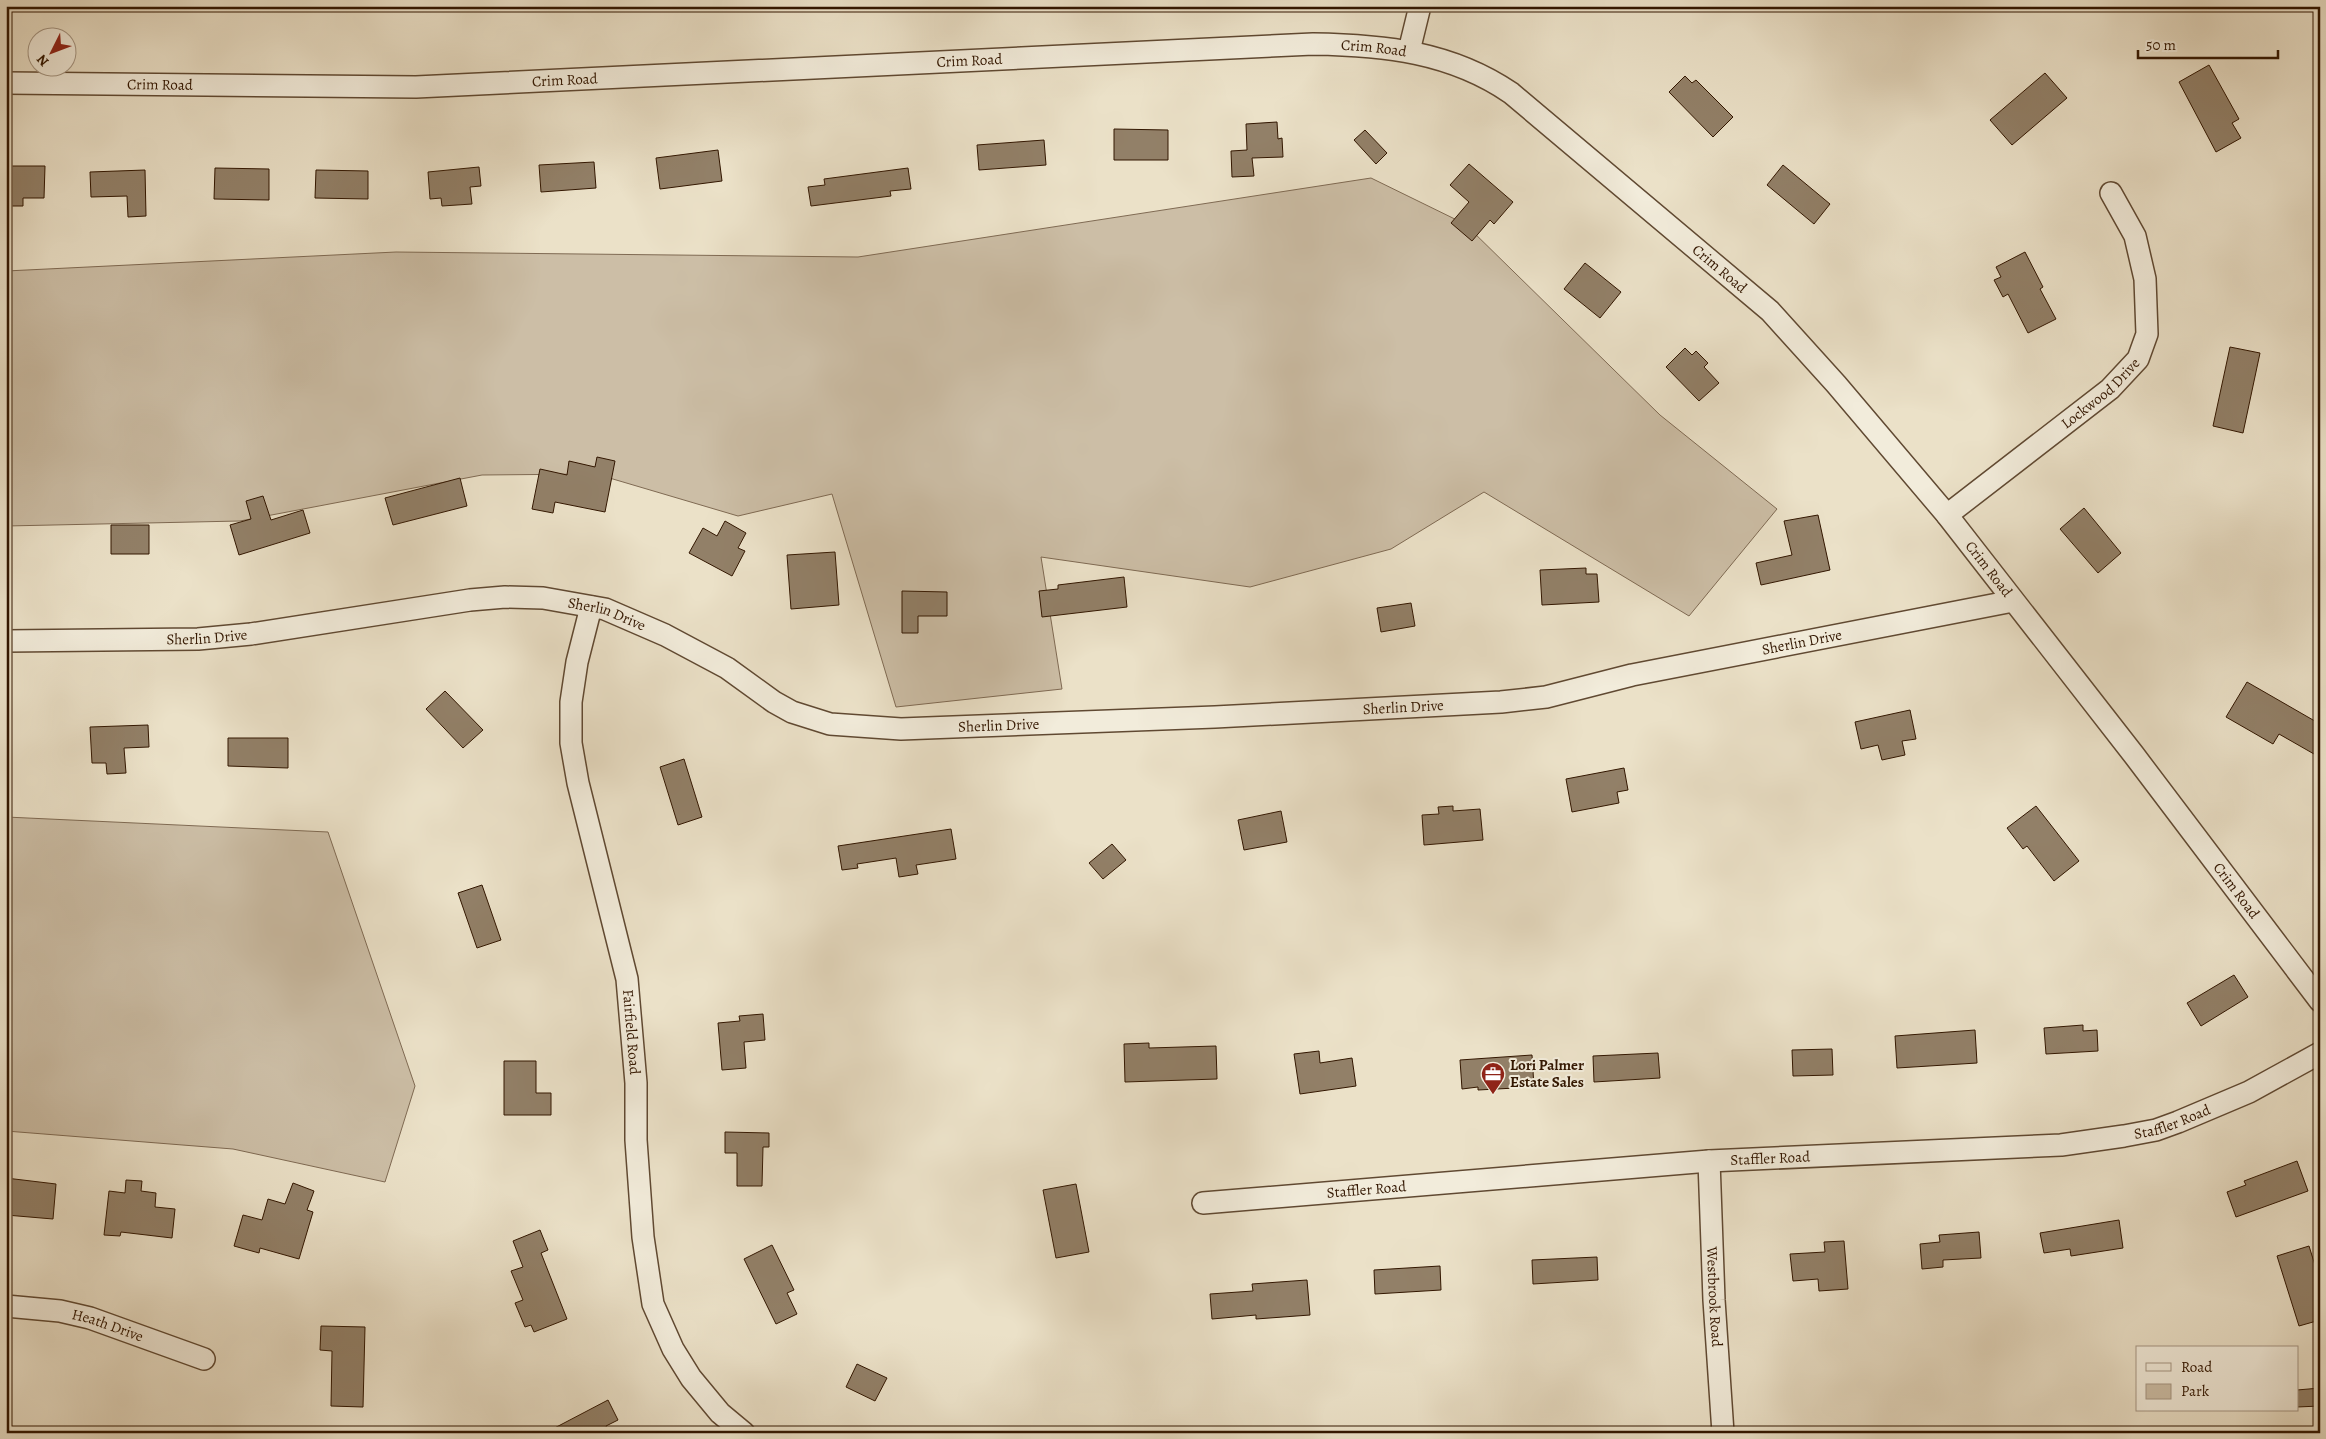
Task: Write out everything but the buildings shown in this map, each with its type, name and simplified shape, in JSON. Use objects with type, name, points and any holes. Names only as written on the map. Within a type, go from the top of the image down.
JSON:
[{"type":"street","points":[[1409,51],[1420,6]]},
{"type":"street","name":"Crim Road","points":[[6,83],[416,87],[1313,44],[1360,45],[1409,51],[1488,78],[1511,93],[1770,310],[1947,515],[2277,941],[2320,1001]]},
{"type":"street","name":"Lockwood Drive","points":[[1947,515],[2110,389],[2138,359],[2146,334],[2145,279],[2135,236],[2111,193]]},
{"type":"street","name":"Sherlin Drive","points":[[6,641],[198,639],[251,634],[470,600],[505,597],[543,598],[605,609],[665,635],[727,668],[774,702],[792,712],[830,724],[901,729],[1215,717],[1510,701],[1546,697],[1632,675],[2013,601]]},
{"type":"street","name":"Fairfield Road","points":[[591,607],[576,662],[570,702],[571,743],[578,783],[627,979],[636,1083],[636,1140],[643,1237],[654,1304],[673,1349],[691,1378],[720,1413],[744,1433]]},
{"type":"street","name":"Staffler Road","points":[[1203,1203],[1709,1161],[2061,1145],[2156,1130],[2249,1092],[2320,1053]]},
{"type":"street","name":"Westbrook Road","points":[[1709,1161],[1714,1300],[1724,1433]]},
{"type":"street","name":"Heath Drive","points":[[6,1306],[60,1311],[90,1318],[204,1359]]},
{"type":"green space","points":[[1371,178],[1465,224],[1660,415],[1777,509],[1689,616],[1484,492],[1391,549],[1250,587],[1041,557],[1062,689],[896,707],[832,494],[738,516],[596,474],[482,475],[240,521],[6,526],[6,271],[396,252],[858,257]]},
{"type":"green space","points":[[6,817],[328,832],[415,1086],[385,1182],[233,1149],[6,1131]]},
{"type":"place","name":"Lori Palmer Estate Sales","points":[[1493,1095]]}]
